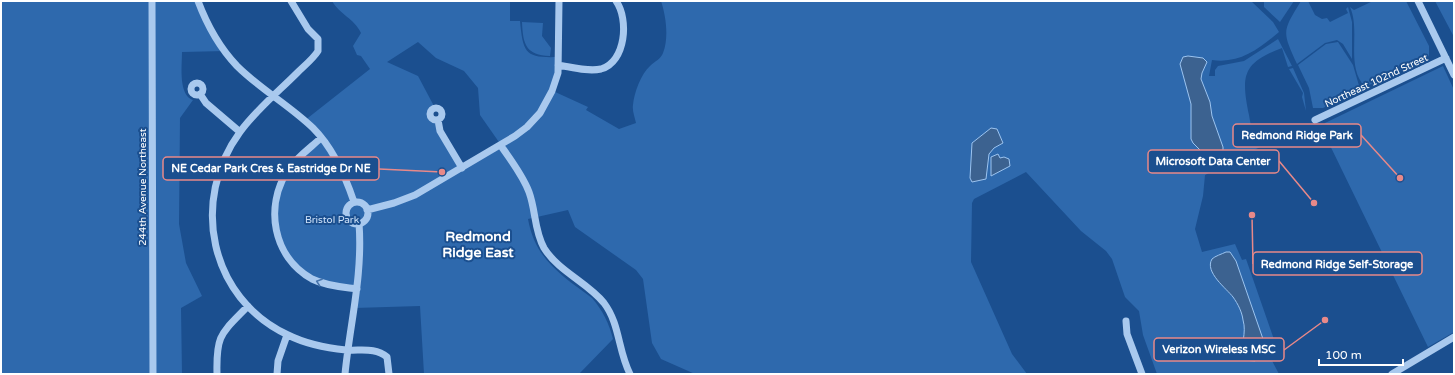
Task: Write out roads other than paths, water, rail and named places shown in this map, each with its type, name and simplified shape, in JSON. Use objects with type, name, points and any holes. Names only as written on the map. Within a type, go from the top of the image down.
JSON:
[{"type":"street","name":"244th Avenue Northeast","points":[[152,1],[153,374]]},
{"type":"street","points":[[198,1],[212,32],[225,51],[238,66],[313,128],[321,138],[339,165],[354,202]]},
{"type":"street","points":[[291,1],[308,29],[316,36],[319,47],[315,55],[240,132],[228,151],[217,177],[213,194],[212,228],[220,261],[230,282],[248,306],[270,325],[287,335],[312,344],[347,350],[375,351],[384,354],[387,357],[389,374]]},
{"type":"street","points":[[367,210],[415,195],[501,146],[527,127],[540,113],[555,84],[558,65],[559,1]]},
{"type":"street","points":[[558,65],[592,70],[606,67],[613,62],[617,56],[623,33],[621,11],[616,1]]},
{"type":"street","points":[[1418,1],[1454,75]]},
{"type":"street","name":"Northeast 102nd Street","points":[[1315,120],[1446,58]]},
{"type":"street","points":[[200,94],[206,103],[240,132]]},
{"type":"street","points":[[438,120],[440,130],[462,168]]},
{"type":"street","points":[[321,138],[298,158],[282,181],[277,193],[274,207],[276,233],[284,252],[307,276],[328,285],[357,289]]},
{"type":"street","points":[[501,146],[529,192],[536,229],[543,246],[557,264],[587,287],[604,304],[614,322],[630,374]]},
{"type":"street","points":[[354,202],[364,204],[367,210],[365,220],[359,223],[352,222],[346,213],[348,206],[354,202]]},
{"type":"street","points":[[345,374],[347,350],[357,289],[361,246],[359,223]]},
{"type":"street","points":[[217,374],[217,349],[221,336],[248,306]]},
{"type":"street","points":[[1126,321],[1127,334],[1142,374]]},
{"type":"street","points":[[277,374],[280,355],[287,335]]},
{"type":"street","points":[[1392,374],[1454,338]]},
{"type":"place","name":"NE Cedar Park Cres & Eastridge Dr NE","points":[[442,172]]},
{"type":"place","name":"Redmond Ridge Park","points":[[1400,178]]},
{"type":"place","name":"Microsoft Data Center","points":[[1314,203]]},
{"type":"place","name":"Redmond Ridge Self-Storage","points":[[1252,215]]},
{"type":"place","name":"Verizon Wireless MSC","points":[[1325,320]]},
{"type":"district","name":"Redmond Ridge East","points":[[478,244]]},
{"type":"park label","name":"Bristol Park","points":[[332,219]]}]
